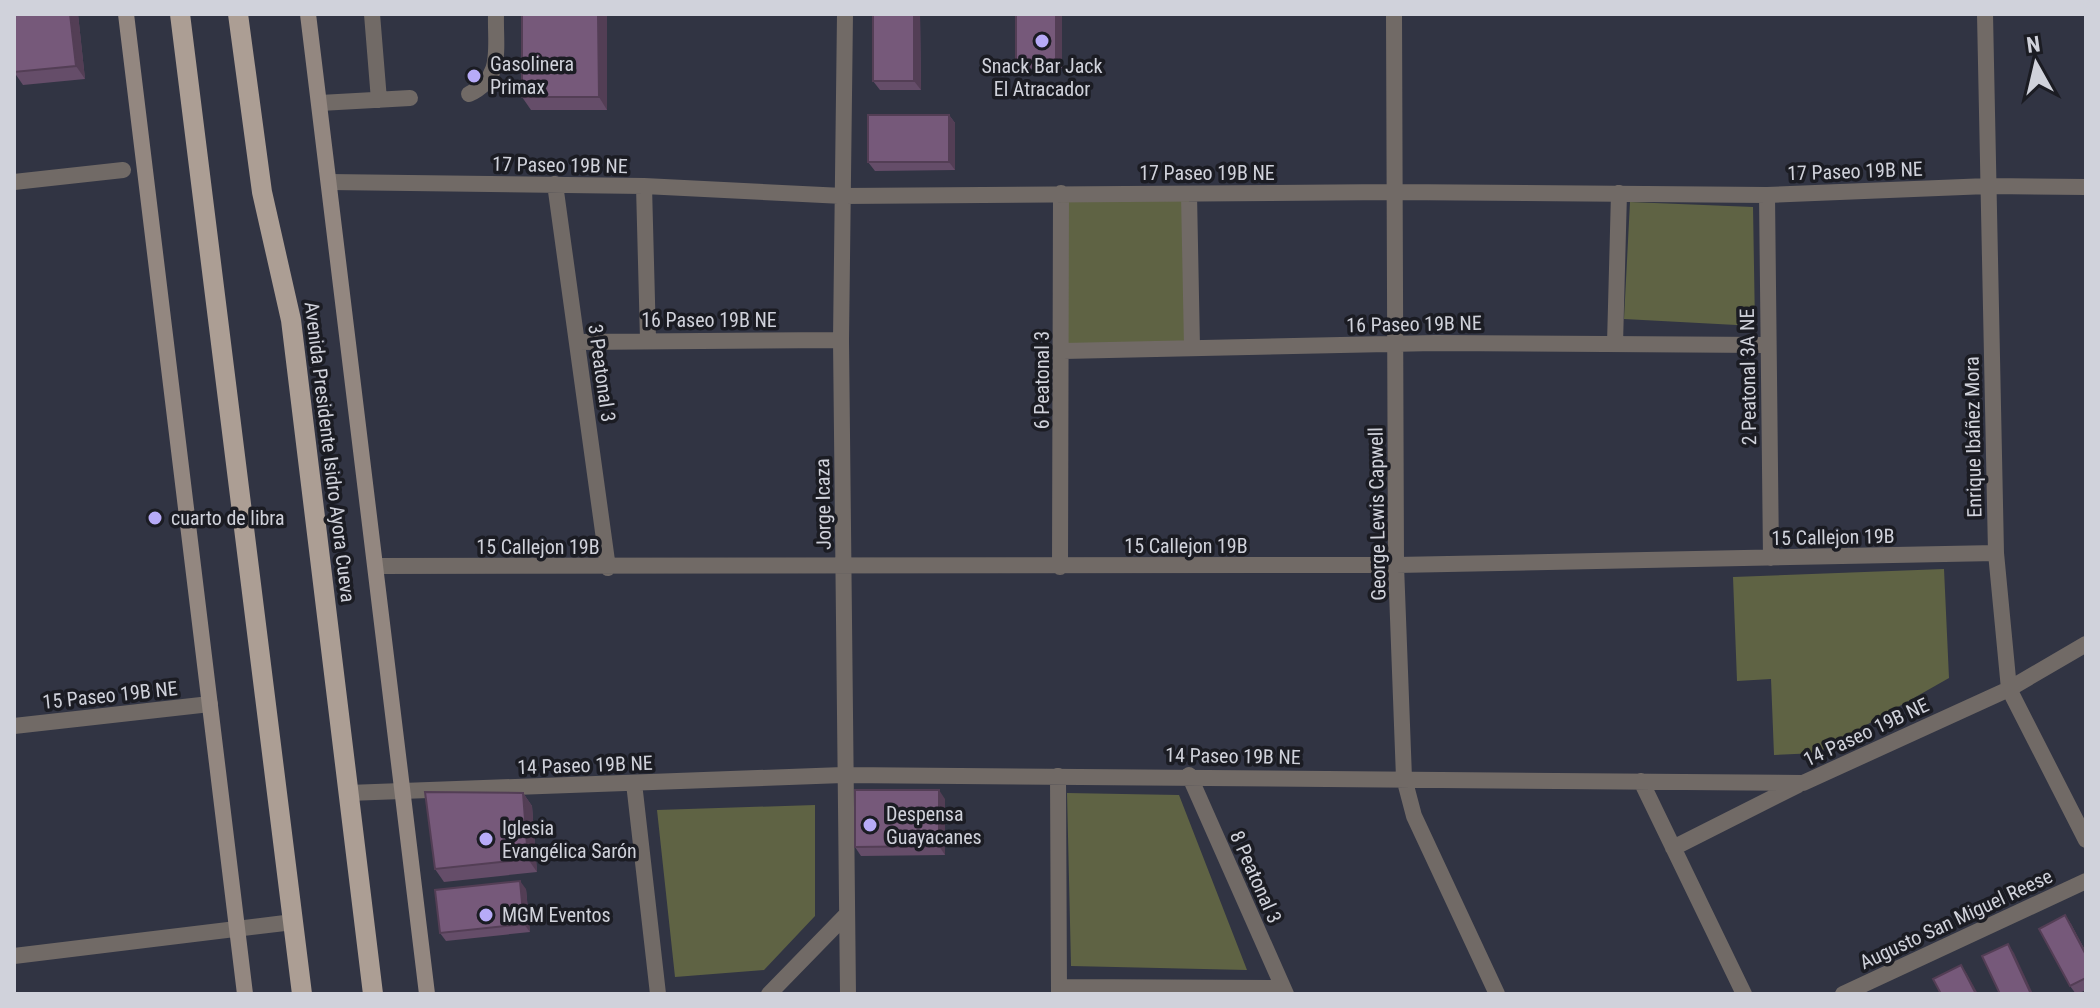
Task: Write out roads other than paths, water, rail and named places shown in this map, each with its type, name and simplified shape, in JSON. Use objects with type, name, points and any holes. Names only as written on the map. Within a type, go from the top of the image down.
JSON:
[{"type":"main road","points":[[126,14],[245,994]]},
{"type":"main road","points":[[180,14],[302,994]]},
{"type":"main road","name":"Avenida Presidente Isidro Ayora Cueva","points":[[238,14],[262,192],[291,320],[373,994]]},
{"type":"main road","name":"Avenida Presidente Isidro Ayora Cueva","points":[[308,14],[427,994]]},
{"type":"street","points":[[372,14],[379,100]]},
{"type":"street","points":[[469,94],[486,86],[494,73],[496,14]]},
{"type":"street","name":"Jorge Icaza","points":[[845,14],[841,340],[843,775],[848,994]]},
{"type":"street","name":"George Lewis Capwell","points":[[1394,14],[1396,565],[1404,778],[1414,816],[1497,994]]},
{"type":"street","name":"Enrique Ibáñez Mora","points":[[1985,14],[1996,553],[2009,689],[2086,840]]},
{"type":"street","points":[[320,103],[410,98]]},
{"type":"street","points":[[14,182],[123,170]]},
{"type":"street","name":"17 Paseo 19B NE","points":[[329,182],[644,186],[843,196],[1394,192],[1767,195],[1988,186],[2086,187]]},
{"type":"street","name":"3 Peatonal 3","points":[[555,184],[608,568]]},
{"type":"street","points":[[644,186],[648,339]]},
{"type":"street","name":"6 Peatonal 3","points":[[1060,567],[1063,351],[1061,193]]},
{"type":"street","points":[[1615,344],[1619,193]]},
{"type":"street","points":[[1189,194],[1192,347]]},
{"type":"street","name":"2 Peatonal 3A NE","points":[[1767,195],[1766,345],[1771,558]]},
{"type":"street","name":"16 Paseo 19B NE","points":[[578,342],[648,339],[841,340]]},
{"type":"street","name":"16 Paseo 19B NE","points":[[1063,351],[1396,344],[1766,345]]},
{"type":"street","name":"15 Callejon 19B","points":[[376,566],[1396,565],[1996,553]]},
{"type":"street","name":"14 Paseo 19B NE","points":[[348,793],[843,775],[1189,775],[1803,783],[2009,689],[2086,644]]},
{"type":"street","name":"15 Paseo 19B NE","points":[[14,726],[210,704]]},
{"type":"street","name":"8 Peatonal 3","points":[[1189,775],[1284,991]]},
{"type":"street","points":[[1058,776],[1059,990],[1284,991]]},
{"type":"street","points":[[1641,781],[1744,994]]},
{"type":"street","points":[[634,783],[658,994]]},
{"type":"street","points":[[1673,848],[1803,783]]},
{"type":"street","name":"Augusto San Miguel Reese","points":[[1843,994],[2086,881]]},
{"type":"street","points":[[769,994],[846,915]]},
{"type":"street","points":[[14,956],[237,932],[293,922]]},
{"type":"place","name":"Snack Bar Jack El Atracador","points":[[1042,41]]},
{"type":"place","name":"Gasolinera Primax","points":[[474,76]]},
{"type":"place","name":"cuarto de libra","points":[[155,518]]},
{"type":"place","name":"Despensa Guayacanes","points":[[870,825]]},
{"type":"place","name":"Iglesia Evangélica Sarón","points":[[486,839]]},
{"type":"place","name":"MGM Eventos","points":[[486,915]]}]
